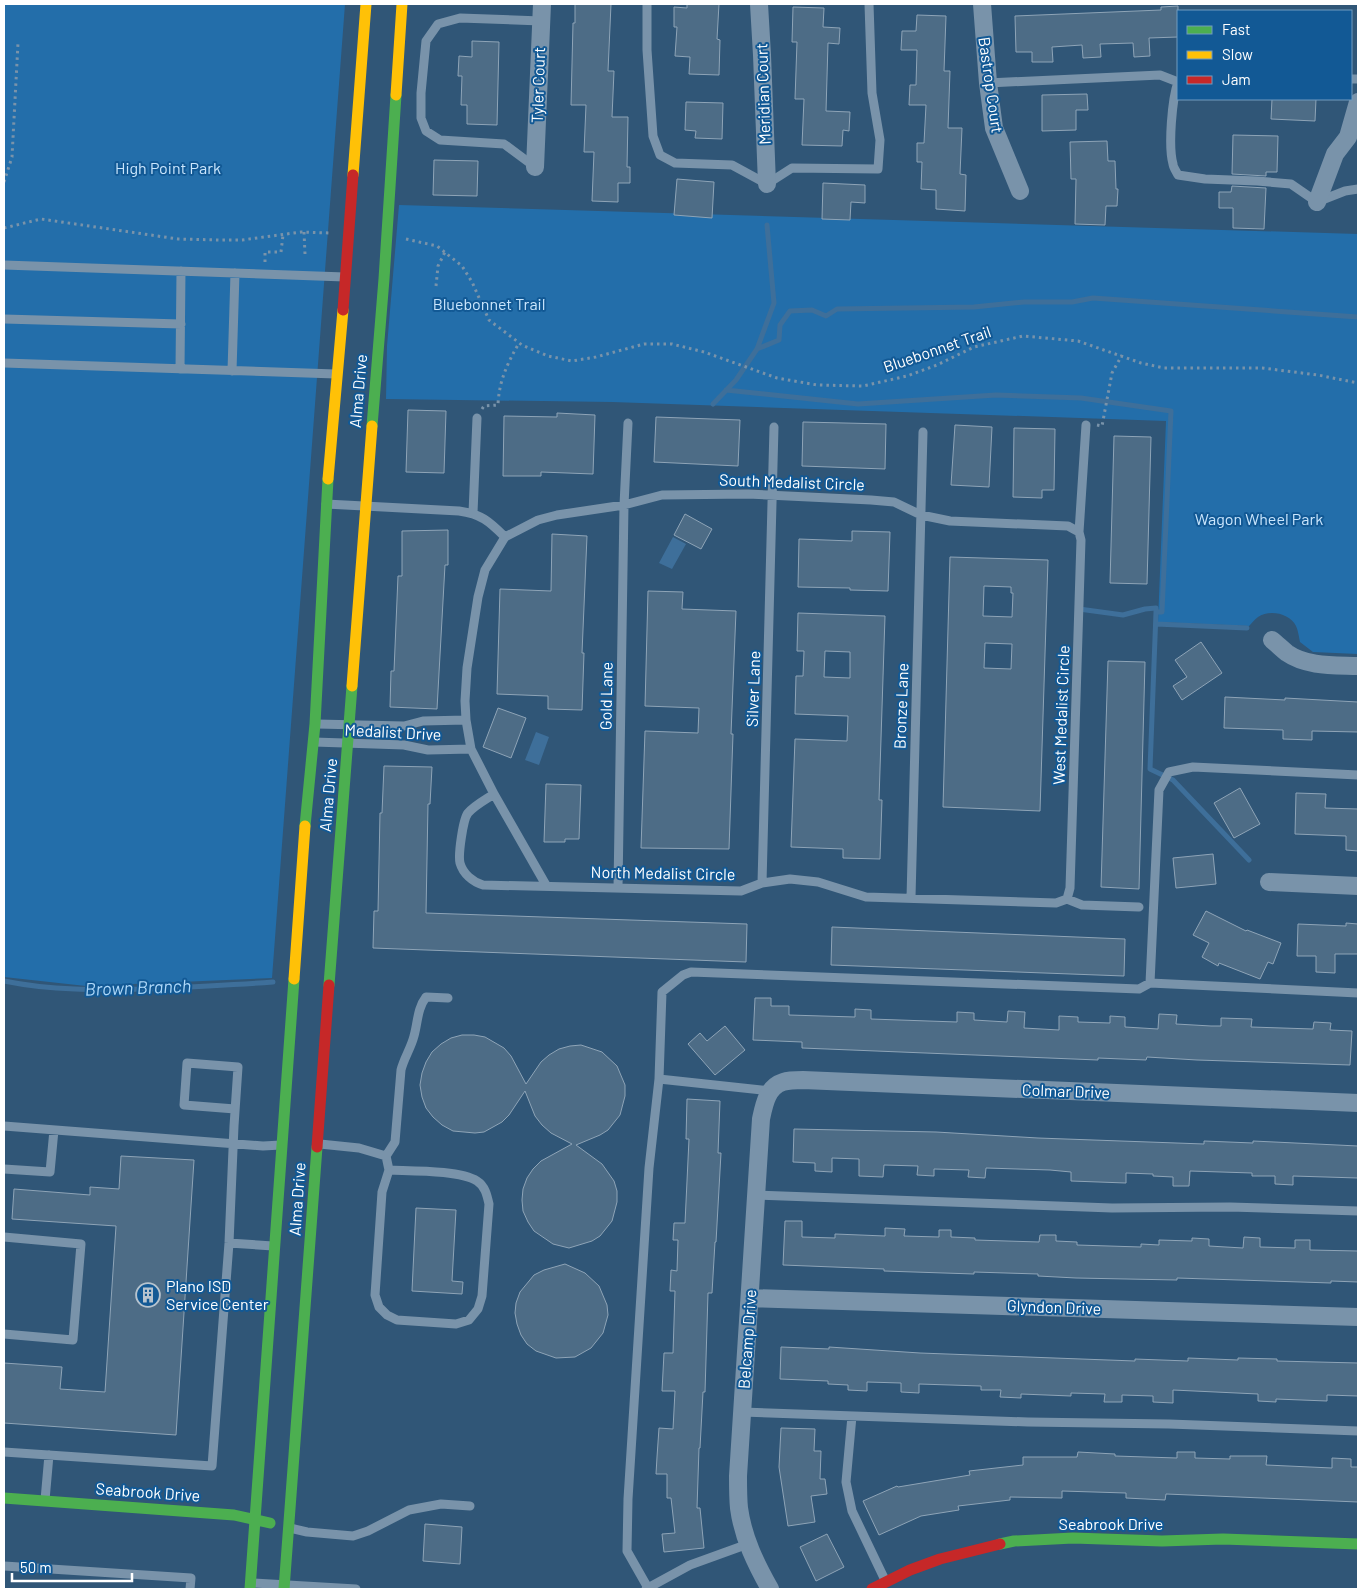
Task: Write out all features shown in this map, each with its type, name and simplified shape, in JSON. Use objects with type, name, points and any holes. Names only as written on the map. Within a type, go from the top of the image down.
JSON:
[{"type":"main road","name":"Alma Drive","points":[[250,1586],[276,1246],[288,1145],[303,850],[314,742],[326,504],[336,374],[350,277],[366,4]]},
{"type":"main road","name":"Alma Drive","points":[[284,1587],[313,1144],[348,744],[366,507],[379,278],[402,4]]},
{"type":"main road","name":"Seabrook Drive","points":[[4,1498],[234,1515],[289,1527]]},
{"type":"main road","name":"Seabrook Drive","points":[[872,1589],[910,1570],[940,1559],[1014,1541],[1073,1538],[1162,1541],[1224,1539],[1358,1544]]},
{"type":"street","name":"Meridian Court","points":[[758,4],[767,184]]},
{"type":"street","name":"Bastrop Court","points":[[982,4],[988,84],[994,128],[1020,191]]},
{"type":"street","name":"Tyler Court","points":[[535,167],[541,12]]},
{"type":"street","points":[[1317,202],[1335,154],[1348,137],[1358,102]]},
{"type":"street","points":[[1272,640],[1288,653],[1301,660],[1321,664],[1358,666]]},
{"type":"street","points":[[1269,882],[1358,886]]},
{"type":"street","name":"Colmar Drive","points":[[773,1089],[783,1082],[803,1080],[1358,1103]]},
{"type":"street","name":"Belcamp Drive","points":[[770,1589],[751,1554],[748,1544],[739,1508],[738,1476],[762,1119],[766,1099],[773,1089]]},
{"type":"street","name":"Glyndon Drive","points":[[750,1298],[1358,1317]]},
{"type":"lane","points":[[647,4],[653,136],[660,155],[675,163],[732,166],[767,184],[792,168],[878,169],[880,140],[872,93],[869,4]]},
{"type":"lane","points":[[535,167],[504,144],[440,140],[426,131],[421,118],[421,93],[426,41],[438,24],[460,18],[541,12]]},
{"type":"lane","points":[[988,84],[1160,75],[1177,82]]},
{"type":"lane","points":[[1177,87],[1173,105],[1172,164],[1178,175],[1205,179],[1291,184],[1317,202],[1345,191],[1358,189]]},
{"type":"lane","points":[[4,265],[350,277]]},
{"type":"lane","points":[[180,369],[181,271]]},
{"type":"lane","points":[[232,371],[235,273]]},
{"type":"lane","points":[[4,318],[181,324]]},
{"type":"lane","points":[[4,363],[336,374]]},
{"type":"lane","points":[[473,513],[477,418]]},
{"type":"lane","name":"Gold Lane","points":[[618,888],[624,504],[628,423]]},
{"type":"lane","name":"West Medalist Circle","points":[[1067,899],[1070,888],[1074,771],[1081,540],[1079,532],[1086,425]]},
{"type":"lane","name":"Silver Lane","points":[[762,883],[774,427]]},
{"type":"lane","name":"Bronze Lane","points":[[911,898],[923,432]]},
{"type":"lane","name":"South Medalist Circle","points":[[505,537],[538,520],[662,495],[748,494],[894,502],[921,515],[950,522],[1068,526],[1079,532]]},
{"type":"lane","points":[[326,504],[473,513],[489,521],[505,537],[485,570],[478,597],[467,668],[466,720],[471,749],[494,794],[546,885]]},
{"type":"lane","name":"Medalist Drive","points":[[315,724],[404,726],[423,721],[466,720]]},
{"type":"lane","name":"Medalist Drive","points":[[314,742],[404,744],[428,750],[471,749]]},
{"type":"lane","points":[[1150,983],[1159,790],[1169,772],[1193,767],[1358,775]]},
{"type":"lane","name":"North Medalist Circle","points":[[494,794],[476,805],[467,814],[463,824],[460,863],[466,874],[482,885],[742,891],[762,883],[790,880],[818,882],[866,897],[1056,903],[1067,899]]},
{"type":"lane","points":[[1067,899],[1082,905],[1139,907]]},
{"type":"lane","points":[[748,1544],[690,1565],[647,1589],[627,1551],[628,1499],[649,1168],[659,1079],[662,992],[682,975],[691,972],[1139,989],[1150,983],[1358,993]]},
{"type":"lane","points":[[389,1170],[464,1175],[479,1181],[487,1192],[489,1204],[482,1296],[478,1310],[469,1320],[456,1324],[397,1320],[387,1315],[379,1306],[375,1296],[382,1192],[389,1170],[386,1156],[396,1142],[401,1070],[414,1038],[420,1005],[426,997],[448,998]]},
{"type":"lane","points":[[4,1452],[212,1466],[238,1067],[187,1062],[184,1105],[235,1109]]},
{"type":"lane","points":[[659,1079],[773,1089]]},
{"type":"lane","points":[[4,1126],[233,1143],[288,1145]]},
{"type":"lane","points":[[4,1169],[50,1172],[54,1130]]},
{"type":"lane","points":[[313,1144],[358,1148],[386,1156]]},
{"type":"lane","points":[[757,1195],[1112,1208],[1230,1207],[1358,1211]]},
{"type":"lane","points":[[4,1238],[81,1244],[73,1340],[4,1334]]},
{"type":"lane","points":[[228,1243],[276,1246]]},
{"type":"lane","points":[[742,1412],[1358,1431]]},
{"type":"lane","points":[[852,1416],[846,1482],[852,1511],[886,1582]]},
{"type":"lane","points":[[45,1501],[49,1455]]},
{"type":"lane","points":[[289,1527],[307,1532],[353,1536],[368,1531],[410,1510],[441,1504],[470,1506]]},
{"type":"lane","points":[[4,1566],[191,1578],[190,1589]]},
{"type":"lane","points":[[250,1586],[356,1589]]},
{"type":"path","points":[[4,182],[12,157],[18,44]]},
{"type":"path","points":[[4,228],[41,219],[178,239],[242,240],[304,232],[336,234]]},
{"type":"path","points":[[304,232],[305,254]]},
{"type":"path","points":[[264,274],[265,252],[281,252],[283,235]]},
{"type":"path","name":"Bluebonnet Trail","points":[[398,238],[437,246],[462,266],[472,282],[489,320],[519,343],[548,356],[572,360],[596,357],[644,344],[672,344],[704,352],[778,378],[817,385],[863,386],[915,373],[937,365],[974,347],[1023,336],[1078,341],[1141,363],[1164,368],[1262,368],[1318,375],[1358,383]]},
{"type":"path","points":[[436,286],[438,266],[445,252]]},
{"type":"path","points":[[477,418],[484,406],[498,406],[499,388],[503,372],[519,343]]},
{"type":"path","points":[[1086,425],[1102,426],[1112,373],[1122,355]]},
{"type":"green space","name":"High Point Park","points":[[4,4],[345,4],[272,978],[86,986],[4,977]]},
{"type":"green space","name":"Bluebonnet Trail","points":[[399,205],[1358,234],[1358,654],[1313,652],[1300,642],[1297,628],[1289,618],[1273,613],[1257,618],[1249,626],[1158,622],[1166,421],[612,402],[386,399],[387,346]]},
{"type":"shaded area","points":[[673,537],[686,544],[672,569],[659,563]]},
{"type":"shaded area","points":[[536,732],[549,737],[539,765],[525,760]]},
{"type":"building","points":[[575,4],[611,4],[608,71],[614,71],[612,117],[628,117],[627,167],[630,167],[630,183],[618,183],[618,202],[592,201],[594,152],[584,152],[586,105],[571,105]]},
{"type":"building","points":[[687,4],[719,4],[717,39],[720,40],[719,75],[689,74],[690,57],[675,56],[677,27],[674,27],[674,7],[687,8]]},
{"type":"building","points":[[1178,6],[1177,37],[1149,38],[1150,56],[1134,57],[1133,43],[1100,44],[1101,57],[1083,58],[1082,45],[1052,47],[1053,62],[1032,62],[1032,52],[1016,52],[1015,16],[1161,10],[1161,7]]},
{"type":"building","points":[[793,7],[824,8],[823,27],[840,28],[839,44],[828,43],[826,111],[850,112],[849,131],[843,130],[842,146],[802,145],[804,99],[795,99],[797,42],[792,42]]},
{"type":"building","points":[[917,15],[946,16],[944,71],[950,71],[948,128],[962,128],[960,174],[966,175],[965,211],[936,209],[936,190],[921,189],[922,162],[917,162],[917,143],[924,143],[926,105],[909,105],[910,85],[916,85],[917,50],[901,50],[902,31],[916,31]]},
{"type":"building","points":[[472,41],[499,42],[497,125],[467,124],[467,105],[461,105],[462,76],[458,76],[459,56],[472,57]]},
{"type":"building","points":[[1087,94],[1088,110],[1076,110],[1076,130],[1042,131],[1042,95]]},
{"type":"building","points":[[1272,100],[1316,100],[1315,121],[1271,119]]},
{"type":"building","points":[[686,102],[723,103],[722,139],[695,138],[696,131],[685,130]]},
{"type":"building","points":[[1233,135],[1278,136],[1277,172],[1266,172],[1266,176],[1232,174]]},
{"type":"building","points":[[1107,141],[1108,161],[1115,161],[1116,189],[1118,189],[1117,206],[1106,206],[1105,225],[1075,224],[1076,179],[1071,179],[1070,142]]},
{"type":"building","points":[[434,160],[478,161],[477,196],[433,195]]},
{"type":"building","points":[[677,179],[714,182],[712,218],[674,215]]},
{"type":"building","points":[[823,183],[865,185],[865,203],[851,202],[850,220],[822,219]]},
{"type":"building","points":[[1232,186],[1266,188],[1264,229],[1233,228],[1233,208],[1219,208],[1219,192],[1231,192]]},
{"type":"building","points":[[408,410],[446,411],[444,473],[406,472]]},
{"type":"building","points":[[557,413],[595,415],[593,474],[541,472],[541,476],[503,476],[504,416],[557,417]]},
{"type":"building","points":[[656,417],[740,420],[738,466],[654,462]]},
{"type":"building","points":[[803,422],[886,424],[885,469],[802,466]]},
{"type":"building","points":[[955,425],[992,427],[989,487],[951,485]]},
{"type":"building","points":[[1014,428],[1055,429],[1054,490],[1042,490],[1042,498],[1013,497]]},
{"type":"building","points":[[1114,436],[1151,437],[1147,584],[1110,583]]},
{"type":"building","points":[[685,514],[712,529],[701,549],[674,535]]},
{"type":"building","points":[[448,530],[448,565],[445,565],[437,709],[390,707],[391,671],[394,671],[398,576],[402,576],[402,531]]},
{"type":"building","points":[[852,531],[890,532],[888,591],[798,587],[799,539],[852,541]]},
{"type":"building","points":[[552,534],[587,536],[582,653],[584,653],[582,710],[548,709],[548,696],[497,694],[500,589],[551,591]]},
{"type":"building","points":[[950,557],[1048,560],[1040,811],[943,807]],"holes":[[[984,586],[1011,587],[1011,593],[1013,593],[1012,617],[983,616]],[[985,643],[1012,644],[1011,669],[984,668]]]},
{"type":"building","points":[[648,591],[683,592],[682,609],[736,611],[729,849],[641,848],[645,731],[698,733],[699,708],[645,706]]},
{"type":"building","points":[[798,613],[885,616],[879,800],[882,800],[880,859],[843,858],[843,849],[791,847],[795,739],[847,741],[848,716],[795,714],[796,676],[803,676],[804,651],[797,651]],"holes":[[[825,651],[850,652],[850,678],[824,677]]]},
{"type":"building","points":[[1201,642],[1222,673],[1182,700],[1173,686],[1187,677],[1175,660]]},
{"type":"building","points":[[1108,661],[1145,662],[1139,889],[1101,887]]},
{"type":"building","points":[[1225,697],[1358,702],[1358,732],[1312,731],[1312,740],[1283,739],[1283,730],[1224,728]]},
{"type":"building","points":[[498,708],[526,718],[511,758],[483,747]]},
{"type":"building","points":[[384,766],[432,767],[430,804],[428,804],[426,913],[747,924],[746,962],[373,948],[374,911],[378,911],[380,813],[382,813]]},
{"type":"building","points":[[546,784],[581,785],[579,839],[565,839],[565,842],[544,842]]},
{"type":"building","points":[[1240,788],[1260,824],[1234,838],[1214,803]]},
{"type":"building","points":[[1296,793],[1326,794],[1325,808],[1358,809],[1358,851],[1346,850],[1346,836],[1295,834]]},
{"type":"building","points":[[1213,854],[1216,884],[1176,888],[1173,858]]},
{"type":"building","points":[[1206,911],[1246,931],[1281,943],[1273,964],[1268,962],[1260,979],[1219,963],[1218,966],[1202,957],[1209,943],[1193,935]]},
{"type":"building","points":[[1346,923],[1358,924],[1358,954],[1335,954],[1335,973],[1316,972],[1316,956],[1297,956],[1298,924],[1346,926]]},
{"type":"building","points":[[832,927],[1125,939],[1124,976],[831,965]]},
{"type":"building","points":[[755,998],[771,998],[771,1006],[789,1006],[789,1015],[855,1017],[855,1009],[871,1010],[871,1019],[957,1022],[957,1012],[974,1013],[974,1020],[1007,1022],[1008,1011],[1025,1012],[1024,1028],[1059,1030],[1059,1016],[1078,1017],[1078,1022],[1110,1023],[1110,1016],[1125,1017],[1125,1027],[1158,1029],[1159,1014],[1177,1015],[1176,1024],[1211,1026],[1221,1026],[1221,1018],[1252,1019],[1251,1027],[1313,1029],[1314,1022],[1331,1023],[1330,1030],[1352,1031],[1350,1065],[1147,1057],[1146,1060],[1098,1058],[1098,1060],[802,1048],[802,1042],[753,1040]]},
{"type":"building","points":[[725,1026],[745,1050],[715,1075],[688,1044],[700,1033],[707,1041]]},
{"type":"building","points":[[462,1035],[485,1037],[504,1048],[511,1056],[526,1084],[541,1062],[549,1055],[559,1049],[570,1046],[581,1045],[602,1052],[617,1066],[625,1085],[625,1096],[620,1115],[608,1130],[576,1145],[602,1164],[614,1181],[617,1191],[617,1202],[612,1221],[600,1236],[592,1241],[569,1248],[553,1244],[534,1231],[528,1222],[523,1211],[522,1200],[527,1178],[541,1161],[572,1144],[551,1133],[542,1125],[535,1116],[525,1091],[502,1122],[484,1132],[453,1131],[442,1125],[426,1108],[420,1085],[426,1062],[432,1052],[441,1044],[451,1038]]},
{"type":"building","points":[[687,1099],[720,1101],[718,1153],[721,1153],[716,1242],[712,1293],[708,1293],[705,1392],[703,1392],[699,1448],[697,1508],[700,1508],[704,1548],[664,1552],[662,1534],[675,1533],[671,1498],[667,1498],[667,1474],[656,1474],[659,1428],[673,1429],[675,1391],[662,1391],[664,1353],[673,1353],[675,1291],[670,1291],[671,1270],[677,1271],[678,1240],[673,1240],[674,1223],[685,1223],[689,1139],[686,1139]]},
{"type":"building","points":[[794,1129],[936,1132],[1204,1144],[1204,1141],[1253,1143],[1253,1141],[1358,1146],[1358,1178],[1293,1176],[1293,1185],[1275,1184],[1275,1176],[1252,1176],[1252,1173],[1190,1171],[1189,1186],[1173,1186],[1173,1177],[1153,1176],[1153,1174],[1126,1173],[1126,1183],[1071,1181],[1071,1172],[1050,1170],[986,1168],[985,1178],[968,1177],[969,1170],[934,1169],[934,1176],[917,1175],[918,1166],[884,1165],[883,1177],[859,1176],[859,1159],[832,1158],[832,1172],[815,1171],[815,1163],[793,1162]]},
{"type":"building","name":"Plano ISD Service Center","points":[[121,1156],[194,1160],[176,1435],[4,1423],[4,1363],[62,1367],[60,1389],[105,1392],[116,1226],[12,1219],[14,1189],[90,1195],[90,1187],[119,1189]]},
{"type":"building","points":[[416,1208],[456,1210],[452,1281],[463,1282],[462,1294],[412,1291]]},
{"type":"building","points":[[785,1221],[802,1221],[802,1237],[835,1238],[835,1234],[885,1236],[885,1228],[905,1229],[904,1236],[939,1237],[939,1230],[951,1230],[951,1237],[975,1238],[975,1240],[1039,1242],[1040,1235],[1056,1235],[1056,1241],[1077,1242],[1077,1245],[1141,1247],[1141,1244],[1159,1245],[1159,1240],[1192,1241],[1192,1238],[1209,1239],[1209,1246],[1243,1248],[1244,1237],[1260,1238],[1260,1247],[1295,1248],[1295,1240],[1310,1240],[1310,1250],[1358,1251],[1358,1282],[1076,1278],[1038,1276],[1038,1274],[884,1271],[884,1269],[783,1265]]},
{"type":"building","points":[[565,1264],[585,1273],[599,1286],[607,1305],[608,1315],[603,1333],[591,1348],[575,1357],[556,1358],[536,1351],[527,1344],[521,1335],[515,1313],[520,1292],[534,1275]]},
{"type":"building","points":[[781,1347],[829,1349],[829,1347],[920,1353],[1135,1361],[1135,1359],[1188,1361],[1188,1358],[1238,1360],[1238,1358],[1358,1363],[1358,1396],[1327,1395],[1327,1401],[1276,1399],[1276,1402],[1258,1401],[1258,1394],[1173,1390],[1173,1403],[1153,1402],[1153,1396],[1122,1395],[1122,1402],[1104,1402],[1105,1394],[1071,1393],[1071,1396],[1021,1394],[1021,1398],[1000,1397],[1001,1390],[981,1390],[981,1386],[919,1384],[919,1393],[901,1392],[901,1383],[867,1382],[867,1391],[848,1390],[848,1385],[828,1384],[828,1381],[780,1379]]},
{"type":"building","points":[[781,1428],[815,1429],[814,1451],[821,1451],[820,1479],[825,1479],[827,1494],[811,1496],[815,1522],[788,1526],[779,1467]]},
{"type":"building","points":[[1078,1452],[1115,1454],[1115,1456],[1177,1458],[1177,1452],[1195,1452],[1195,1458],[1230,1459],[1230,1456],[1267,1456],[1266,1465],[1332,1468],[1332,1458],[1351,1459],[1351,1467],[1358,1467],[1358,1502],[1166,1494],[1165,1500],[1126,1498],[1126,1493],[1062,1491],[1062,1498],[1010,1497],[1010,1500],[958,1506],[959,1510],[921,1516],[879,1535],[863,1501],[897,1486],[970,1475],[969,1471],[1023,1465],[1023,1457],[1077,1457]]},
{"type":"building","points":[[425,1524],[462,1527],[460,1564],[423,1561]]},
{"type":"building","points":[[827,1534],[844,1567],[816,1581],[800,1547]]},
{"type":"waterway","points":[[713,404],[736,380],[757,349],[774,303],[767,225]]},
{"type":"waterway","points":[[757,349],[779,340],[780,325],[790,311],[812,310],[826,316],[837,309],[974,307],[1024,302],[1072,302],[1093,298],[1358,317]]},
{"type":"waterway","points":[[726,390],[858,404],[996,395],[1081,398],[1171,411],[1162,612],[1156,612],[1150,769],[1173,780],[1249,860]]},
{"type":"waterway","points":[[1079,609],[1123,615],[1156,608],[1156,612]]},
{"type":"waterway","points":[[1156,624],[1247,628]]},
{"type":"waterway","name":"Brown Branch","points":[[4,981],[40,987],[93,990],[273,982]]},
{"type":"traffic: fast","points":[[372,426],[396,95]]},
{"type":"traffic: fast","points":[[305,826],[315,724],[328,479]]},
{"type":"traffic: fast","points":[[329,985],[352,686]]},
{"type":"traffic: fast","points":[[250,1589],[294,979]]},
{"type":"traffic: fast","points":[[284,1589],[317,1147]]},
{"type":"traffic: fast","points":[[4,1498],[234,1515],[270,1523]]},
{"type":"traffic: fast","points":[[1000,1544],[1014,1541],[1073,1538],[1162,1541],[1223,1539],[1358,1544]]},
{"type":"traffic: slow","points":[[353,175],[366,4]]},
{"type":"traffic: slow","points":[[396,95],[402,4]]},
{"type":"traffic: slow","points":[[328,479],[343,310]]},
{"type":"traffic: slow","points":[[352,686],[372,426]]},
{"type":"traffic: slow","points":[[294,979],[305,826]]},
{"type":"traffic: jam","points":[[343,310],[353,175]]},
{"type":"traffic: jam","points":[[317,1147],[329,985]]},
{"type":"traffic: jam","points":[[872,1589],[910,1570],[940,1559],[1000,1544]]},
{"type":"place","name":"Plano ISD Service Center","points":[[148,1295]]},
{"type":"park label","name":"Wagon Wheel Park","points":[[1259,519]]}]
